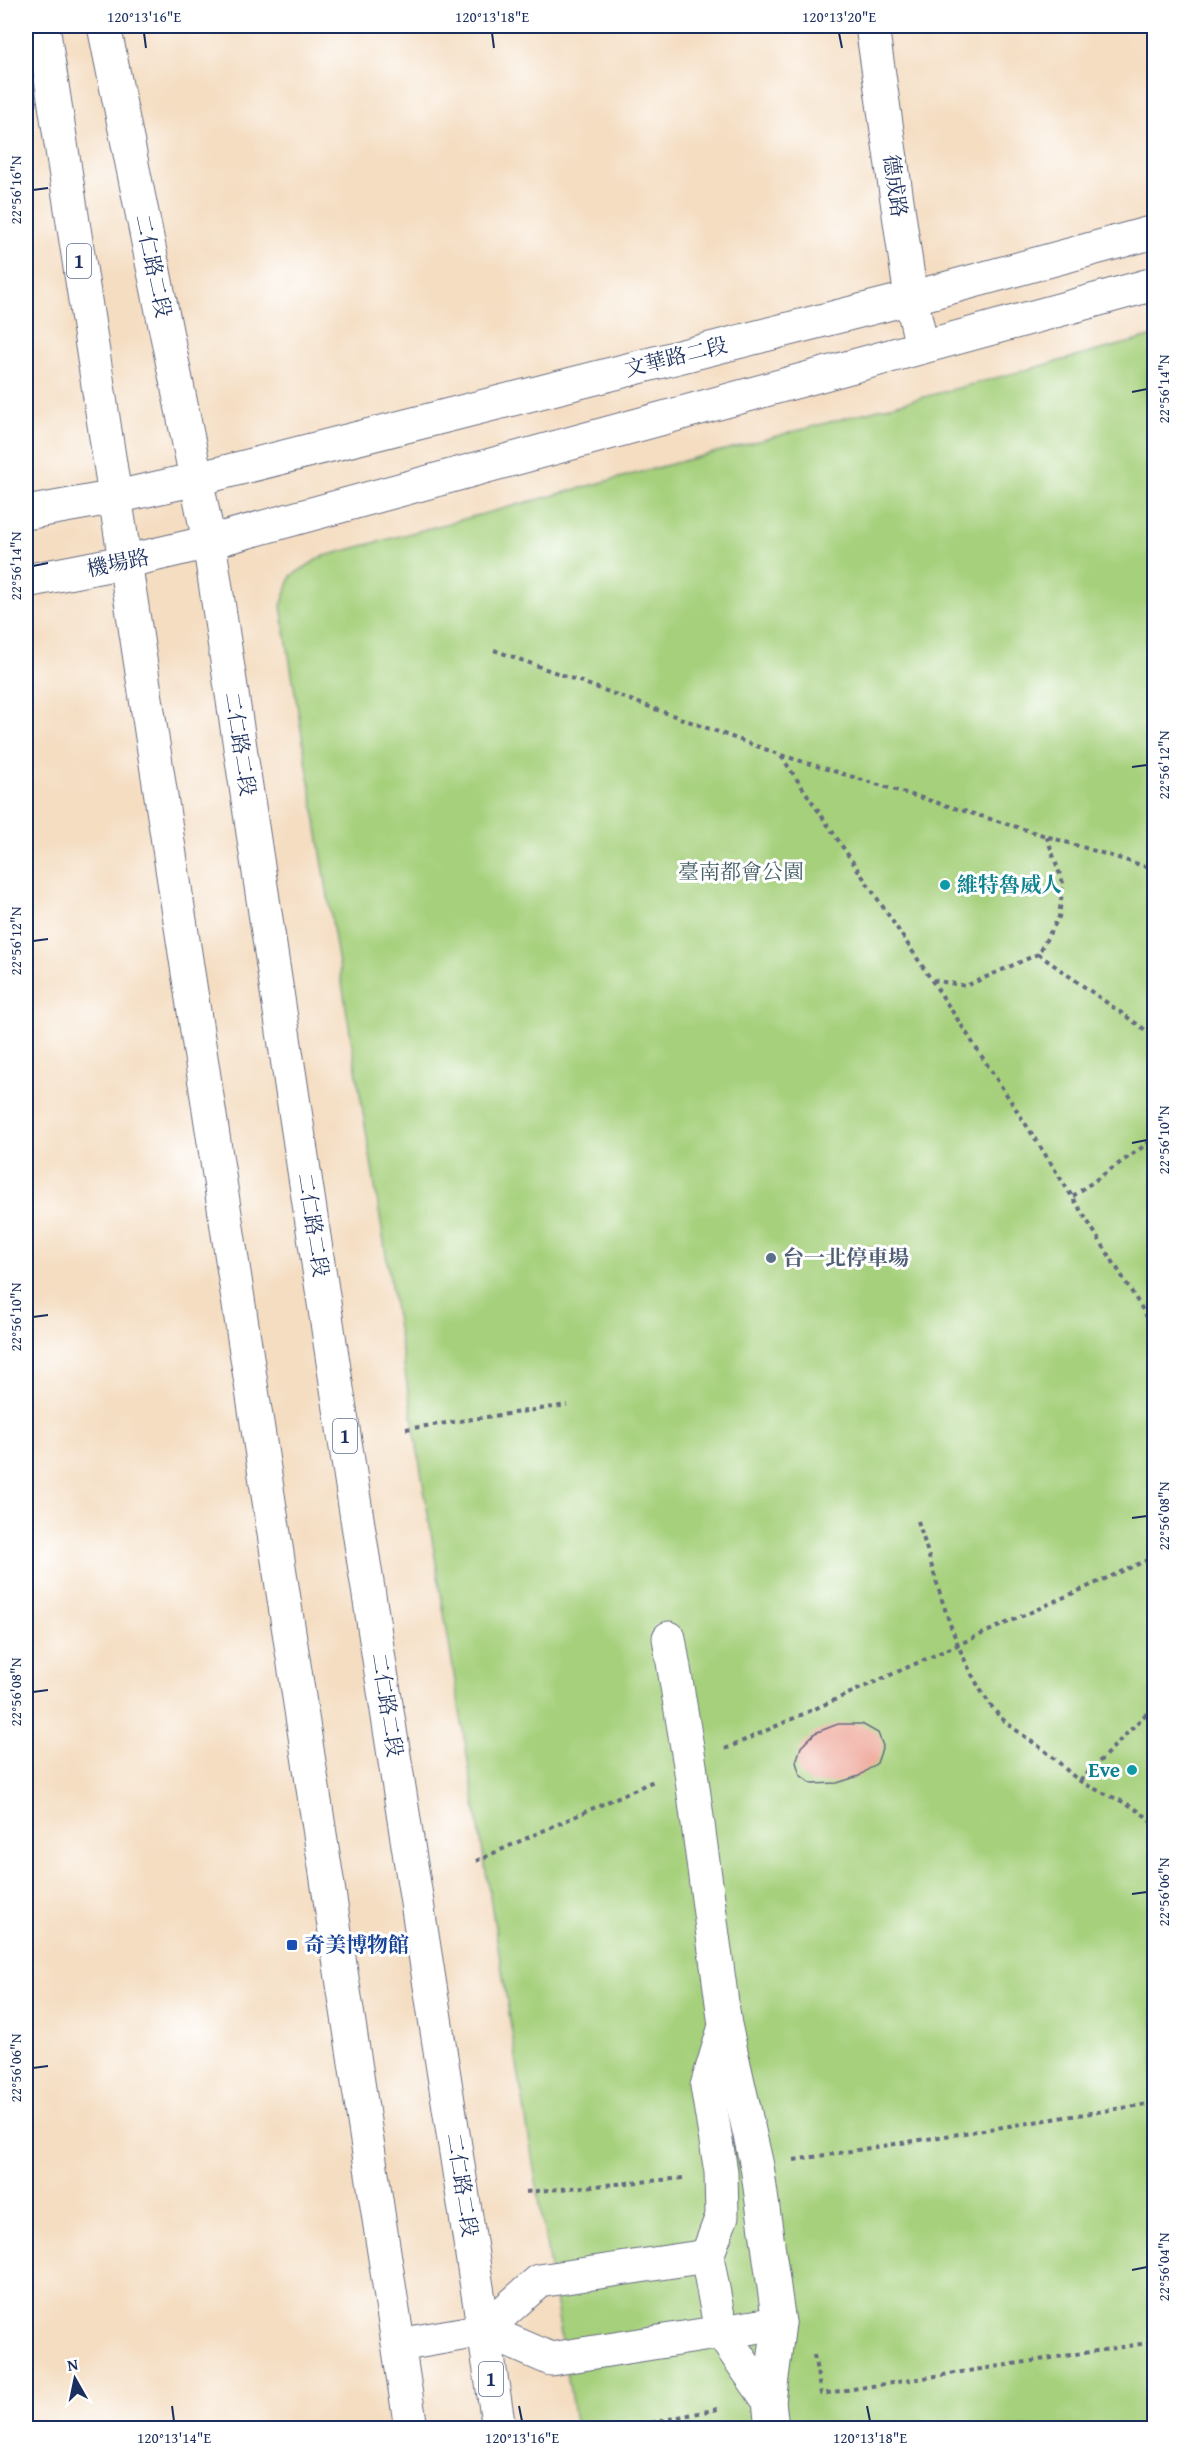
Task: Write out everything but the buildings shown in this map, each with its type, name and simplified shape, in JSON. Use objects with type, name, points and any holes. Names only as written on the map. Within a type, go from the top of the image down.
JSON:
[{"type":"main road","name":"1","points":[[43,26],[411,2428]]},
{"type":"main road","name":"二仁路二段","points":[[104,26],[209,542],[346,1446],[499,2428]]},
{"type":"main road","name":"德成路","points":[[872,26],[911,298],[922,346]]},
{"type":"main road","name":"文華路二段","points":[[197,479],[911,298],[1155,232]]},
{"type":"main road","points":[[209,542],[1155,284]]},
{"type":"main road","points":[[26,513],[116,497],[197,479]]},
{"type":"main road","name":"機場路","points":[[26,581],[124,562],[209,542]]},
{"type":"main road","points":[[669,1638],[690,1765],[725,2025],[758,2166],[779,2323],[770,2415]]},
{"type":"main road","points":[[725,2025],[707,2086],[721,2172],[722,2216],[707,2256],[721,2332],[770,2415]]},
{"type":"main road","points":[[399,2346],[484,2330],[539,2281],[707,2256]]},
{"type":"main road","points":[[484,2330],[551,2359],[779,2323]]},
{"type":"path","points":[[494,650],[781,755],[1155,869]]},
{"type":"path","points":[[781,755],[933,980],[1073,1196],[1155,1328]]},
{"type":"path","points":[[933,980],[966,986],[1038,954],[1059,917],[1063,883],[1046,835]]},
{"type":"path","points":[[1038,954],[1155,1036]]},
{"type":"path","points":[[1073,1196],[1155,1139]]},
{"type":"path","points":[[406,1429],[567,1405]]},
{"type":"path","points":[[918,1521],[957,1645],[972,1675],[996,1713],[1080,1781],[1114,1797],[1150,1820],[1155,1826]]},
{"type":"path","points":[[476,1861],[1155,1557]]},
{"type":"path","points":[[1080,1781],[1155,1706]]},
{"type":"path","points":[[784,2161],[1155,2103]]},
{"type":"path","points":[[526,2192],[685,2178]]},
{"type":"path","points":[[820,2394],[1155,2342]]},
{"type":"path","points":[[625,2428],[718,2409]]},
{"type":"green space","name":"臺南都會公園","points":[[1154,336],[1154,2428],[576,2428],[281,606],[291,576],[321,557]]},
{"type":"place","name":"維特魯威人","points":[[945,885]]},
{"type":"place","name":"台一北停車場","points":[[771,1258]]},
{"type":"place","name":"Eve","points":[[1132,1770]]},
{"type":"place","name":"奇美博物館","points":[[292,1945]]}]
